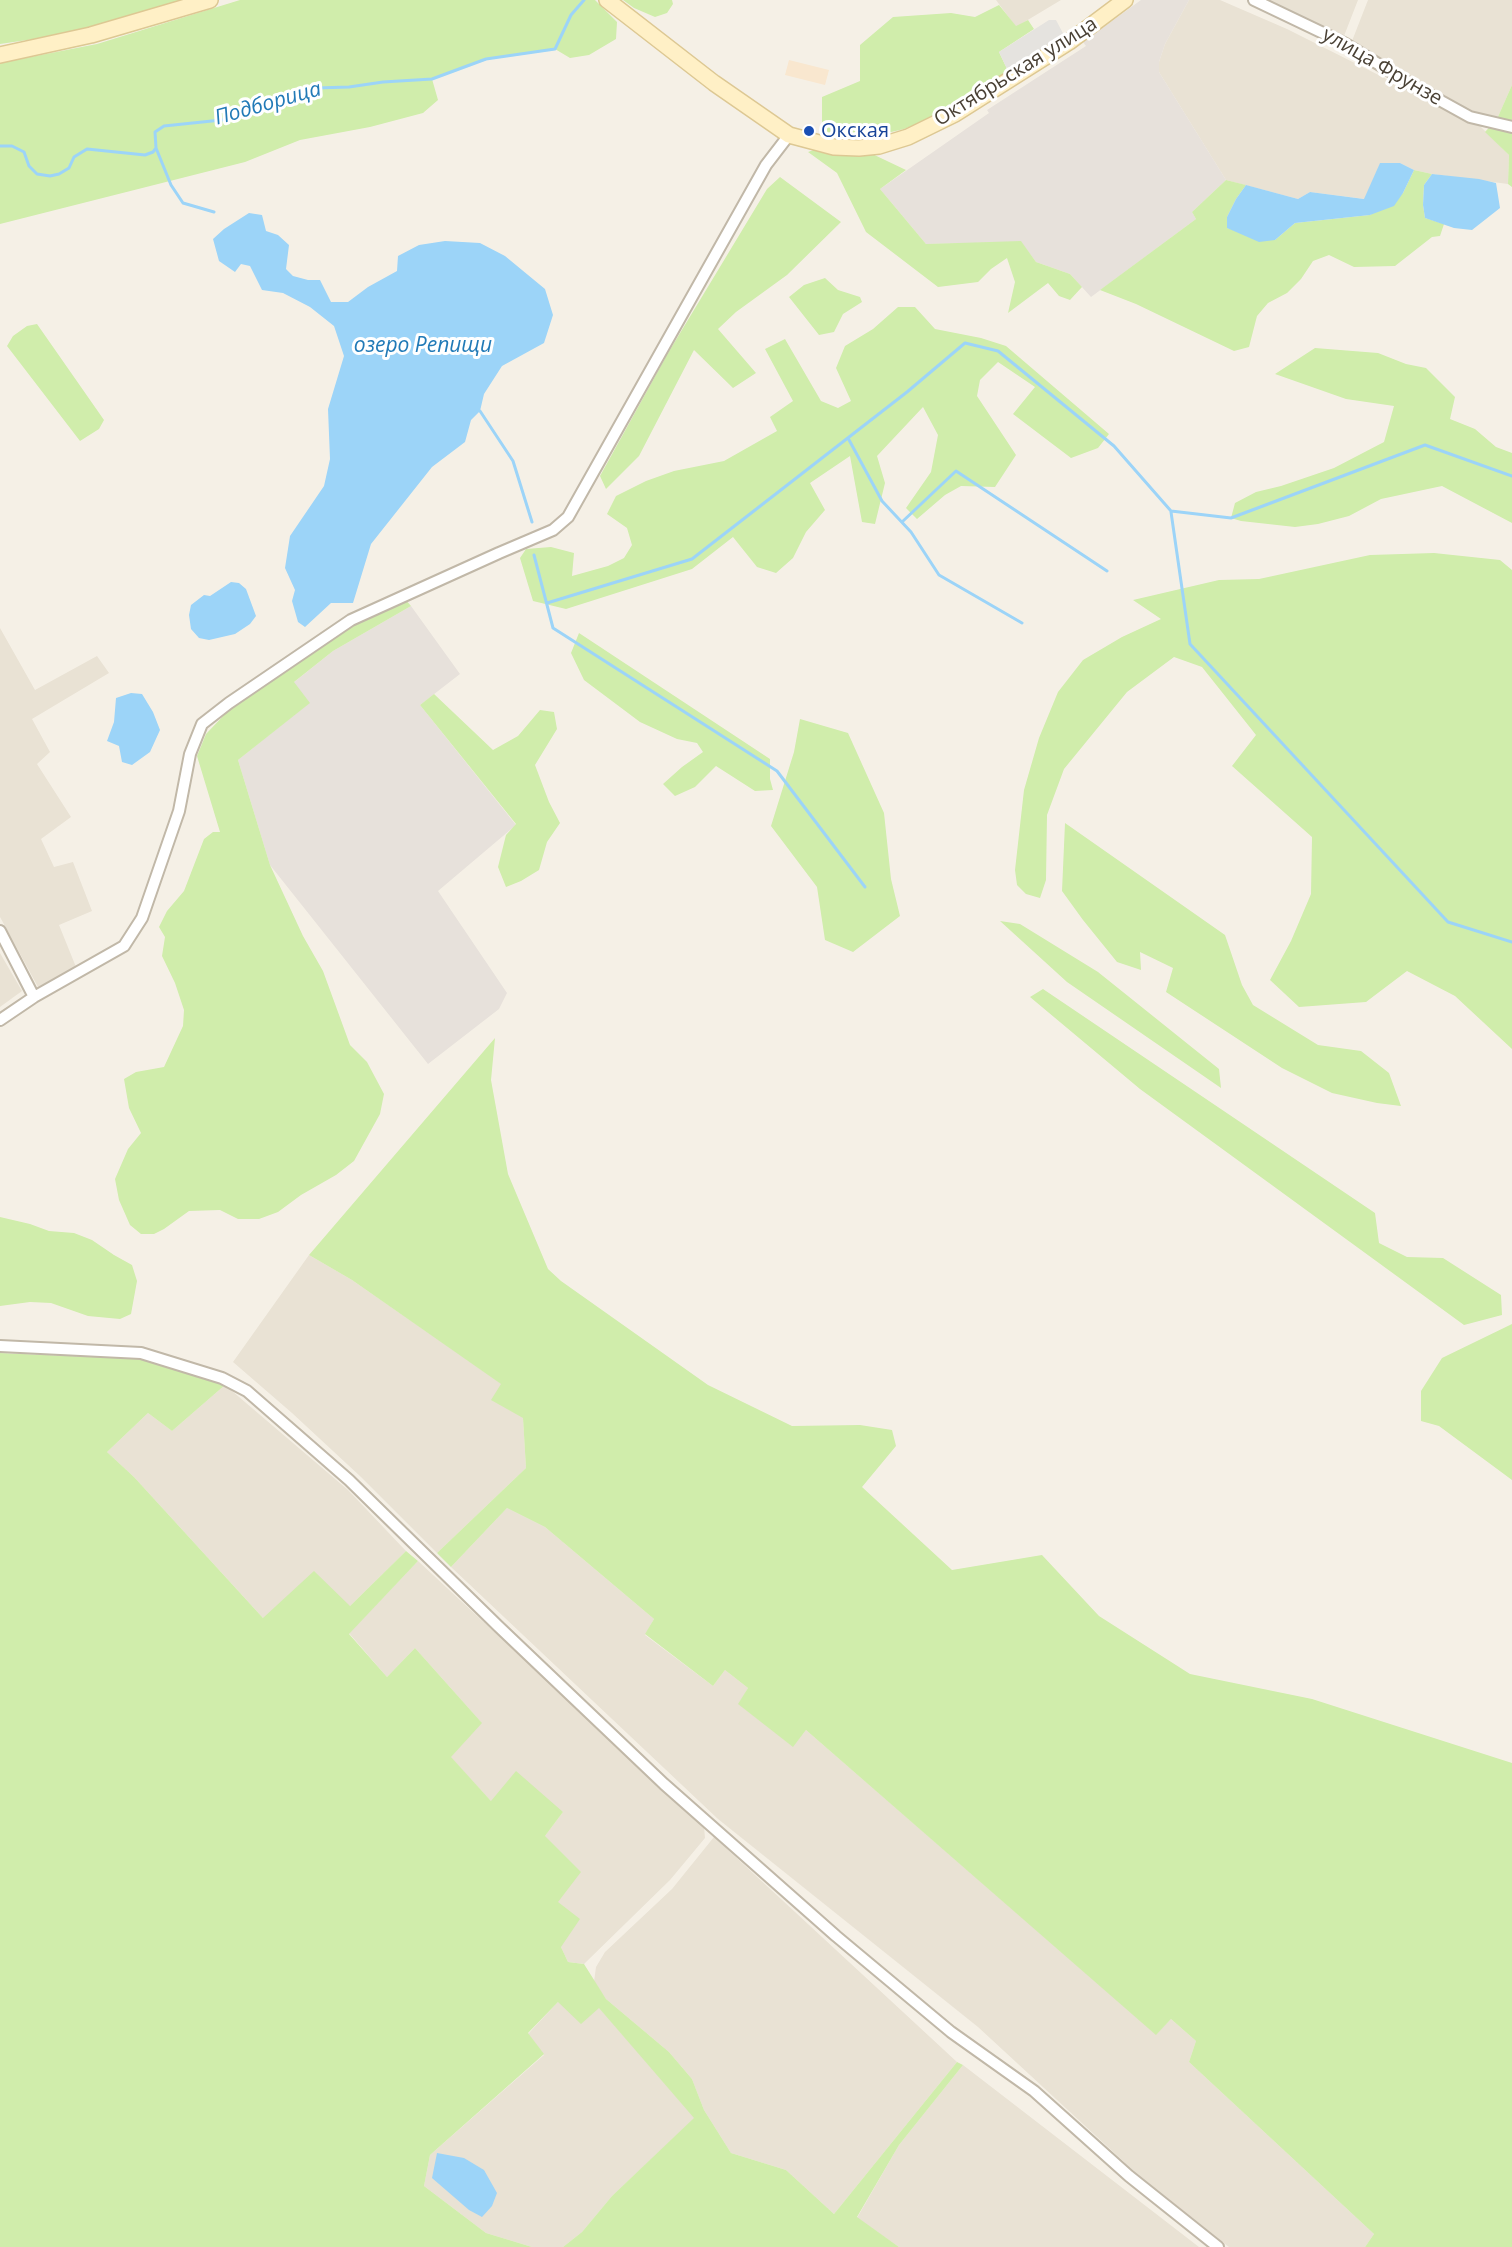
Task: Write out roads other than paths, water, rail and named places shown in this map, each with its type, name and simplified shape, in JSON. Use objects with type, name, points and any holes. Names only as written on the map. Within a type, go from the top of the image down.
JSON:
[{"type":"main road","points":[[0,55],[91,35],[210,0]]},
{"type":"main road","name":"Октябрьская улица","points":[[607,0],[714,83],[789,135],[834,147],[859,148],[879,146],[908,137],[955,114],[1069,42],[1125,0]]},
{"type":"street","name":"улица Фрунзе","points":[[1254,0],[1344,43],[1470,117],[1512,127]]},
{"type":"street","points":[[0,1020],[124,946],[142,918],[179,811],[190,754],[202,724],[351,620],[554,530],[568,517],[766,165],[789,135]]},
{"type":"street","points":[[0,931],[34,998]]},
{"type":"street","points":[[0,1346],[141,1353],[222,1378],[247,1391],[349,1480],[664,1784],[836,1936],[951,2032],[1034,2091],[1129,2176],[1218,2247]]},
{"type":"water","points":[[1380,163],[1400,163],[1414,170],[1394,206],[1370,215],[1295,223],[1275,240],[1259,242],[1227,228],[1227,217],[1246,185],[1298,199],[1310,192],[1364,199]]},
{"type":"water","points":[[1432,174],[1496,183],[1500,208],[1472,230],[1454,228],[1425,218],[1424,185]]},
{"type":"water","name":"озеро Репищи","points":[[249,213],[262,215],[266,231],[278,235],[289,245],[286,269],[293,276],[320,280],[331,302],[348,302],[368,287],[397,271],[398,256],[419,245],[445,241],[480,243],[505,256],[545,289],[553,315],[544,343],[502,366],[484,394],[480,411],[471,420],[465,442],[432,467],[371,544],[353,603],[331,603],[305,627],[298,622],[292,601],[295,590],[285,568],[290,536],[324,486],[330,459],[328,409],[344,356],[334,326],[310,307],[283,293],[262,290],[250,266],[241,264],[235,272],[219,261],[213,239]]},
{"type":"water","points":[[231,582],[239,583],[246,589],[256,616],[250,624],[235,634],[209,640],[199,638],[191,629],[189,615],[191,605],[204,595],[210,596]]},
{"type":"water","points":[[131,693],[142,694],[160,730],[150,752],[132,765],[122,762],[119,746],[107,741],[114,722],[116,698]]},
{"type":"water","points":[[437,2153],[464,2158],[484,2170],[497,2193],[492,2206],[482,2217],[469,2210],[432,2178]]},
{"type":"waterway","name":"Подборица","points":[[214,212],[183,203],[171,185],[156,148],[155,132],[164,126],[231,119],[316,88],[432,79],[486,59],[555,49],[571,15],[584,0]]},
{"type":"waterway","name":"Подборица","points":[[0,146],[12,146],[24,152],[29,166],[37,174],[50,176],[69,168],[74,157],[87,149],[145,155],[156,148]]},
{"type":"waterway","points":[[547,603],[692,559],[907,392],[965,343],[998,351],[1114,446],[1171,511],[1231,518],[1425,445],[1512,476]]},
{"type":"waterway","points":[[480,411],[513,461],[532,522]]},
{"type":"waterway","points":[[848,438],[882,501],[911,532],[939,575],[1022,623]]},
{"type":"waterway","points":[[902,522],[956,471],[1107,571]]},
{"type":"waterway","points":[[1171,512],[1190,644],[1448,922],[1512,942]]},
{"type":"waterway","points":[[534,555],[553,628],[777,771],[865,887]]},
{"type":"place","name":"Окская","points":[[809,131]]}]
